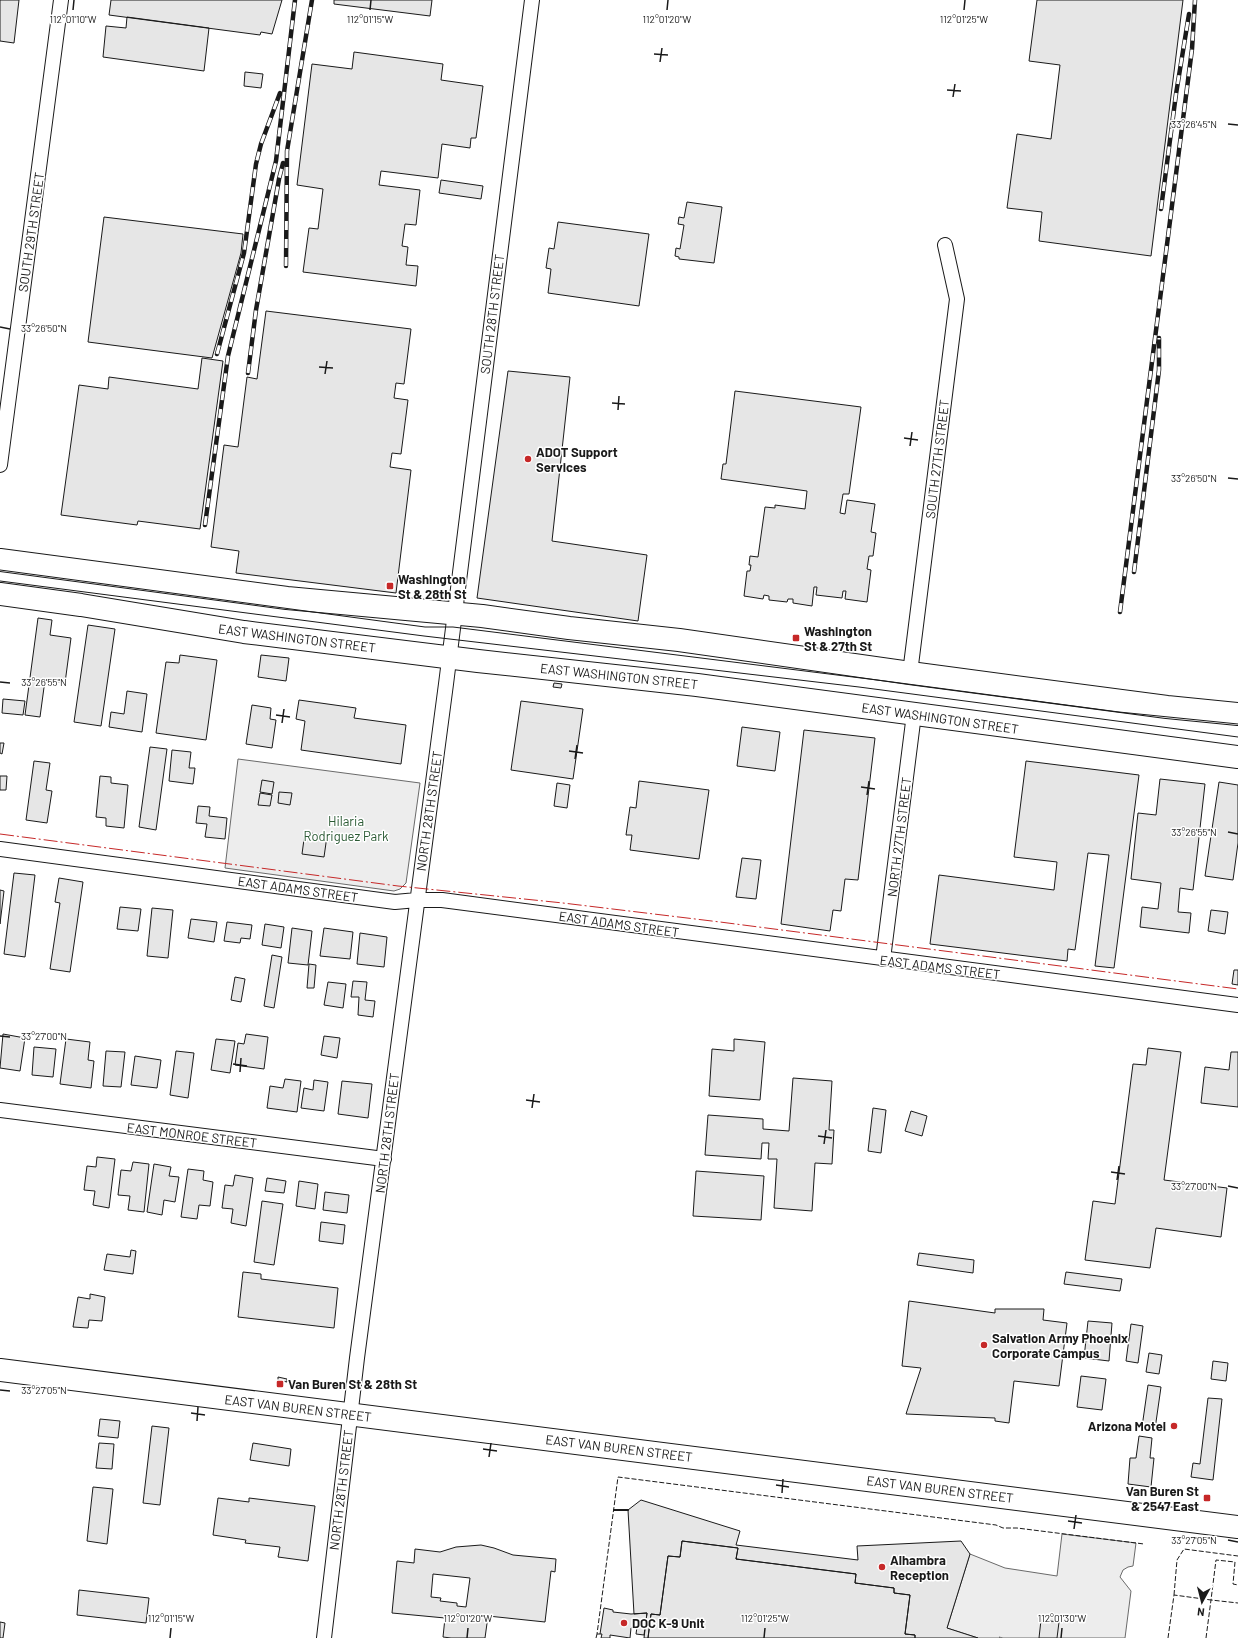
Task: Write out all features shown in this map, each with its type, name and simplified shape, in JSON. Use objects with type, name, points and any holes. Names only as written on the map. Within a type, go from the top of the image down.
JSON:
[{"type":"main road","points":[[0,560],[454,621],[679,640],[910,673],[1166,707],[1238,714]]},
{"type":"main road","name":"EAST WASHINGTON STREET","points":[[0,594],[81,605],[244,632],[697,685],[1238,757]]},
{"type":"main road","name":"EAST VAN BUREN STREET","points":[[0,1370],[1238,1527]]},
{"type":"street","name":"SOUTH 29TH STREET","points":[[0,464],[62,0]]},
{"type":"street","name":"SOUTH 28TH STREET","points":[[454,621],[532,0]]},
{"type":"street","name":"SOUTH 27TH STREET","points":[[910,673],[957,299],[945,245]]},
{"type":"street","name":"NORTH 28TH STREET","points":[[324,1638],[350,1414],[454,621]]},
{"type":"street","name":"NORTH 27TH STREET","points":[[883,959],[914,714]]},
{"type":"street","name":"EAST ADAMS STREET","points":[[0,850],[390,901],[442,900],[1238,1005]]},
{"type":"street","name":"EAST MONROE STREET","points":[[0,1110],[384,1159]]},
{"type":"shaded area","name":"Hilaria Rodriguez Park","points":[[238,759],[420,783],[406,883],[400,889],[394,891],[225,868]]},
{"type":"shaded area","points":[[1062,1534],[1136,1543],[1133,1566],[1123,1570],[1120,1577],[1131,1591],[1125,1638],[978,1638],[947,1628],[970,1554],[1005,1568],[1057,1576]]},
{"type":"building","points":[[0,0],[19,0],[14,43],[0,41]]},
{"type":"building","points":[[111,0],[282,0],[272,34],[261,32],[260,35],[109,15]]},
{"type":"building","points":[[334,0],[432,0],[430,16],[334,4]]},
{"type":"building","points":[[1037,0],[1183,0],[1151,256],[1039,241],[1042,212],[1007,208],[1017,134],[1051,139],[1060,65],[1029,61]]},
{"type":"building","points":[[127,17],[209,28],[204,71],[103,57],[106,26],[126,28]]},
{"type":"building","points":[[354,52],[443,64],[441,80],[483,86],[476,138],[471,138],[470,148],[442,144],[438,178],[381,171],[379,185],[420,190],[416,225],[405,224],[402,246],[408,247],[406,265],[418,266],[416,286],[303,272],[309,228],[318,229],[323,189],[297,185],[312,64],[352,69]]},
{"type":"building","points":[[245,72],[263,74],[261,88],[244,86]]},
{"type":"building","points":[[441,180],[483,186],[481,199],[439,193]]},
{"type":"building","points":[[687,202],[722,207],[714,263],[679,259],[679,257],[675,256],[676,248],[680,249],[684,225],[678,224],[679,217],[684,218]]},
{"type":"building","points":[[104,217],[243,234],[241,253],[212,358],[88,342]]},
{"type":"building","points":[[558,222],[649,234],[639,306],[548,293],[551,269],[546,268],[549,248],[554,249]]},
{"type":"building","points":[[266,311],[411,329],[404,384],[396,383],[394,398],[408,400],[401,454],[392,453],[390,467],[411,470],[396,593],[236,573],[239,551],[211,547],[224,445],[238,447],[247,377],[257,379]]},
{"type":"building","points":[[202,358],[223,361],[200,529],[138,521],[137,525],[61,515],[79,385],[108,389],[109,377],[198,389]]},
{"type":"building","name":"ADOT Support Services","points":[[508,371],[570,377],[552,541],[647,555],[638,621],[477,598]]},
{"type":"building","points":[[735,391],[861,407],[849,494],[843,494],[840,513],[845,514],[847,500],[875,504],[871,532],[876,533],[873,556],[869,556],[867,569],[871,570],[867,602],[845,599],[846,591],[843,591],[842,598],[816,595],[817,587],[814,587],[812,606],[793,603],[793,599],[788,599],[787,602],[769,600],[769,596],[764,595],[763,599],[744,596],[747,571],[750,571],[751,565],[749,565],[750,556],[758,557],[765,507],[775,508],[775,505],[805,509],[807,491],[721,479],[723,464],[726,464]]},
{"type":"building","points":[[38,618],[52,620],[50,635],[71,638],[65,683],[45,680],[40,717],[25,715]]},
{"type":"building","points":[[88,625],[115,629],[101,726],[74,722]]},
{"type":"building","points":[[180,655],[217,660],[206,740],[156,733],[166,662],[179,663]]},
{"type":"building","points":[[261,655],[289,658],[286,681],[258,677]]},
{"type":"building","points":[[554,683],[562,684],[561,688],[553,687]]},
{"type":"building","points":[[127,691],[147,694],[142,732],[109,727],[111,712],[124,714]]},
{"type":"building","points":[[3,699],[25,701],[23,715],[2,713]]},
{"type":"building","points":[[299,700],[356,708],[354,718],[406,725],[401,764],[301,750],[305,721],[296,719]]},
{"type":"building","points":[[521,701],[583,709],[573,779],[511,770]]},
{"type":"building","points":[[252,705],[271,708],[270,719],[276,720],[272,748],[246,744]]},
{"type":"building","points":[[742,727],[780,732],[775,771],[737,766]]},
{"type":"building","points":[[804,730],[875,738],[858,880],[845,879],[841,911],[833,910],[830,931],[781,924]]},
{"type":"building","points":[[0,743],[4,743],[2,754],[0,753]]},
{"type":"building","points":[[150,747],[167,749],[156,830],[139,827]]},
{"type":"building","points":[[172,750],[191,752],[189,768],[195,768],[193,784],[169,781]]},
{"type":"building","points":[[34,761],[50,763],[46,790],[52,791],[47,823],[26,820]]},
{"type":"building","points":[[1026,761],[1139,775],[1114,968],[1095,966],[1109,855],[1088,853],[1075,950],[1068,949],[1067,961],[930,944],[939,875],[1054,890],[1057,862],[1014,857]]},
{"type":"building","points":[[0,776],[7,776],[6,790],[0,790]]},
{"type":"building","points":[[100,776],[111,777],[111,783],[128,785],[124,828],[106,826],[106,818],[96,817]]},
{"type":"building","points":[[1160,779],[1205,784],[1193,890],[1180,888],[1178,912],[1191,913],[1189,933],[1140,927],[1142,907],[1158,909],[1161,883],[1131,879],[1138,813],[1156,815]]},
{"type":"building","points":[[262,780],[274,782],[272,794],[260,792]]},
{"type":"building","points":[[639,781],[709,790],[699,859],[630,850],[632,835],[626,835],[630,807],[636,808]]},
{"type":"building","points":[[1219,782],[1238,785],[1238,843],[1233,880],[1205,876]]},
{"type":"building","points":[[557,783],[570,785],[567,808],[554,806]]},
{"type":"building","points":[[279,792],[292,793],[290,805],[278,803]]},
{"type":"building","points":[[260,793],[272,795],[270,806],[258,805]]},
{"type":"building","points":[[198,806],[210,807],[209,816],[227,818],[225,839],[205,837],[207,824],[196,823]]},
{"type":"building","points":[[305,832],[327,836],[324,857],[302,854]]},
{"type":"building","points":[[742,858],[761,860],[756,899],[736,897]]},
{"type":"building","points":[[14,873],[35,875],[25,957],[4,954]]},
{"type":"building","points":[[59,878],[83,882],[70,972],[50,969],[60,903],[55,902]]},
{"type":"building","points":[[0,890],[4,891],[0,924]]},
{"type":"building","points":[[120,907],[141,909],[138,931],[117,929]]},
{"type":"building","points":[[152,908],[173,910],[168,958],[147,956]]},
{"type":"building","points":[[1211,910],[1228,912],[1225,934],[1208,931]]},
{"type":"building","points":[[191,919],[217,922],[214,942],[188,938]]},
{"type":"building","points":[[227,922],[252,925],[250,939],[241,938],[240,943],[224,941]]},
{"type":"building","points":[[265,924],[284,927],[281,948],[262,945]]},
{"type":"building","points":[[292,928],[312,931],[308,965],[288,963]]},
{"type":"building","points":[[324,928],[353,932],[350,959],[320,956]]},
{"type":"building","points":[[360,933],[387,937],[384,967],[357,964]]},
{"type":"building","points":[[272,955],[282,957],[274,1008],[264,1006]]},
{"type":"building","points":[[309,964],[316,965],[314,988],[307,988]]},
{"type":"building","points":[[1234,970],[1238,970],[1238,985],[1232,984]]},
{"type":"building","points":[[235,977],[245,979],[241,1002],[231,1000]]},
{"type":"building","points":[[353,981],[367,982],[365,1000],[375,1001],[373,1017],[358,1015],[359,997],[351,997]]},
{"type":"building","points":[[328,982],[346,984],[343,1008],[324,1005]]},
{"type":"building","points":[[3,1034],[25,1038],[20,1071],[0,1068]]},
{"type":"building","points":[[246,1034],[268,1037],[264,1069],[235,1065],[238,1043],[244,1044]]},
{"type":"building","points":[[324,1036],[340,1038],[337,1058],[321,1055]]},
{"type":"building","points":[[66,1039],[90,1042],[88,1060],[94,1061],[91,1088],[60,1084]]},
{"type":"building","points":[[216,1039],[235,1041],[230,1073],[211,1070]]},
{"type":"building","points":[[734,1039],[765,1042],[760,1100],[709,1096],[712,1049],[734,1051]]},
{"type":"building","points":[[34,1047],[56,1049],[53,1077],[32,1075]]},
{"type":"building","points":[[1148,1048],[1181,1052],[1164,1180],[1227,1188],[1221,1237],[1156,1228],[1150,1268],[1085,1260],[1093,1201],[1115,1204],[1133,1064],[1146,1065]]},
{"type":"building","points":[[106,1051],[125,1052],[121,1087],[103,1086]]},
{"type":"building","points":[[176,1051],[194,1053],[188,1098],[170,1095]]},
{"type":"building","points":[[1231,1052],[1238,1052],[1238,1107],[1201,1103],[1205,1067],[1229,1070]]},
{"type":"building","points":[[135,1056],[161,1060],[157,1088],[131,1085]]},
{"type":"building","points":[[793,1078],[832,1081],[829,1130],[834,1130],[832,1164],[815,1163],[812,1211],[774,1208],[777,1159],[768,1159],[769,1143],[762,1143],[761,1159],[705,1155],[708,1115],[763,1119],[763,1129],[789,1131]]},
{"type":"building","points":[[285,1079],[301,1081],[297,1112],[267,1108],[270,1086],[283,1088]]},
{"type":"building","points":[[314,1080],[328,1082],[324,1111],[301,1108],[304,1088],[313,1090]]},
{"type":"building","points":[[342,1081],[372,1084],[368,1118],[338,1114]]},
{"type":"building","points":[[873,1108],[886,1110],[881,1153],[868,1151]]},
{"type":"building","points":[[911,1111],[927,1116],[922,1136],[905,1131]]},
{"type":"building","points":[[97,1157],[115,1159],[109,1208],[93,1205],[95,1191],[84,1190],[87,1166],[96,1167]]},
{"type":"building","points":[[133,1162],[149,1164],[144,1212],[128,1210],[130,1196],[118,1195],[121,1170],[131,1171]]},
{"type":"building","points":[[154,1164],[171,1167],[169,1176],[179,1177],[175,1202],[164,1200],[162,1215],[147,1212]]},
{"type":"building","points":[[188,1169],[204,1171],[203,1180],[213,1182],[210,1206],[199,1205],[197,1219],[181,1217]]},
{"type":"building","points":[[696,1171],[764,1176],[761,1220],[693,1216]]},
{"type":"building","points":[[235,1175],[253,1178],[246,1226],[231,1223],[233,1209],[222,1208],[225,1185],[233,1186]]},
{"type":"building","points":[[267,1178],[286,1181],[284,1193],[265,1191]]},
{"type":"building","points":[[299,1181],[318,1184],[315,1209],[296,1206]]},
{"type":"building","points":[[325,1192],[349,1195],[347,1213],[323,1210]]},
{"type":"building","points":[[262,1201],[283,1204],[274,1265],[254,1262]]},
{"type":"building","points":[[321,1222],[345,1225],[343,1244],[319,1241]]},
{"type":"building","points":[[131,1250],[136,1251],[133,1274],[104,1270],[107,1254],[130,1257]]},
{"type":"building","points":[[919,1253],[974,1260],[973,1273],[917,1265]]},
{"type":"building","points":[[243,1272],[261,1274],[261,1279],[338,1288],[334,1328],[238,1317]]},
{"type":"building","points":[[1066,1272],[1122,1279],[1120,1291],[1064,1284]]},
{"type":"building","points":[[90,1294],[105,1297],[102,1321],[89,1320],[88,1328],[73,1327],[78,1297],[90,1299]]},
{"type":"building","name":"Salvation Army Phoenix Corporate Campus","points":[[909,1301],[995,1313],[995,1309],[1044,1309],[1043,1320],[1067,1323],[1059,1386],[1014,1381],[1009,1423],[995,1421],[995,1418],[906,1414],[921,1368],[902,1366]]},
{"type":"building","points":[[1088,1321],[1112,1323],[1109,1361],[1084,1358]]},
{"type":"building","points":[[1131,1324],[1143,1326],[1138,1363],[1126,1361]]},
{"type":"building","points":[[1149,1353],[1162,1355],[1159,1374],[1146,1372]]},
{"type":"building","points":[[1213,1361],[1228,1363],[1226,1381],[1211,1379]]},
{"type":"building","points":[[1081,1376],[1106,1379],[1102,1410],[1077,1407]]},
{"type":"building","points":[[278,1377],[287,1379],[287,1382],[278,1380]]},
{"type":"building","points":[[1148,1385],[1161,1387],[1155,1429],[1142,1427]]},
{"type":"building","points":[[1208,1398],[1222,1399],[1213,1480],[1191,1477],[1193,1463],[1200,1464]]},
{"type":"building","points":[[100,1419],[120,1421],[118,1438],[98,1436]]},
{"type":"building","points":[[152,1426],[169,1428],[160,1505],[143,1503]]},
{"type":"building","points":[[1139,1436],[1152,1438],[1150,1458],[1154,1458],[1151,1487],[1128,1484],[1130,1458],[1136,1458]]},
{"type":"building","points":[[99,1443],[114,1444],[112,1469],[96,1468]]},
{"type":"building","points":[[253,1443],[291,1449],[289,1466],[250,1460]]},
{"type":"building","points":[[93,1487],[113,1489],[107,1544],[87,1541]]},
{"type":"building","points":[[218,1498],[249,1502],[249,1498],[315,1506],[308,1561],[278,1557],[280,1547],[245,1543],[246,1540],[213,1535]]},
{"type":"building","name":"Alhambra Reception","points":[[641,1500],[740,1531],[736,1545],[858,1560],[857,1546],[961,1541],[970,1554],[947,1628],[978,1638],[915,1638],[915,1635],[905,1634],[910,1595],[894,1593],[894,1588],[855,1583],[856,1574],[736,1559],[738,1548],[682,1541],[680,1557],[668,1556],[660,1615],[651,1614],[648,1638],[644,1638],[647,1613],[634,1614],[628,1510]]},
{"type":"building","points":[[682,1541],[738,1548],[736,1559],[856,1574],[855,1583],[894,1588],[894,1593],[910,1595],[905,1634],[915,1635],[915,1638],[648,1638],[651,1614],[660,1615],[668,1556],[680,1557]]},
{"type":"building","points":[[481,1545],[513,1555],[556,1559],[555,1572],[551,1571],[545,1622],[488,1616],[485,1638],[451,1638],[443,1637],[445,1618],[392,1613],[397,1561],[414,1563],[415,1549],[440,1552],[456,1547]],"holes":[[[433,1574],[470,1578],[466,1607],[457,1606],[457,1603],[440,1601],[441,1598],[431,1597]]]},
{"type":"building","points":[[79,1590],[149,1598],[146,1623],[77,1615]]},
{"type":"building","name":"DOC K-9 Unit","points":[[604,1608],[613,1610],[613,1612],[631,1614],[647,1613],[644,1635],[636,1634],[637,1627],[631,1628],[630,1638],[610,1635],[610,1638],[601,1638],[602,1634],[600,1634]]},
{"type":"building","points":[[1041,1620],[1059,1622],[1057,1638],[1039,1638]]},
{"type":"building","points":[[0,1622],[5,1623],[3,1638],[0,1638]]},
{"type":"tram line","points":[[0,570],[425,627],[453,627],[1119,712],[1238,724]]},
{"type":"tram line","points":[[0,581],[424,636],[859,687],[1238,737]]},
{"type":"railway","points":[[205,525],[228,356],[276,161],[295,0]]},
{"type":"railway","points":[[286,266],[287,151],[312,0]]},
{"type":"railway","points":[[1120,612],[1192,49],[1195,0]]},
{"type":"railway","points":[[1161,209],[1176,94],[1189,14]]},
{"type":"railway","points":[[217,354],[244,253],[256,164],[261,144],[280,93]]},
{"type":"railway","points":[[248,373],[256,310],[283,163]]},
{"type":"railway","points":[[1134,572],[1159,370],[1159,338]]},
{"type":"fence","points":[[600,1634],[597,1634],[618,1477],[996,1525],[1003,1528],[1017,1528],[1144,1544]]},
{"type":"fence","points":[[1174,1595],[1177,1560],[1184,1549],[1238,1556]]},
{"type":"fence","points":[[1168,1638],[1174,1595],[1211,1600],[1216,1560],[1235,1562],[1233,1584],[1238,1585]]},
{"type":"fence","points":[[1206,1638],[1211,1600],[1238,1603]]},
{"type":"fence","points":[[596,1638],[597,1634]]},
{"type":"wall","points":[[614,1510],[628,1510]]},
{"type":"power","points":[[0,834],[398,886],[563,903],[720,922],[1238,989]]},
{"type":"place","name":"ADOT Support Services","points":[[528,459]]},
{"type":"place","name":"Washington St & 28th St","points":[[390,586]]},
{"type":"place","name":"Washington St & 27th St","points":[[796,638]]},
{"type":"place","name":"Salvation Army Phoenix Corporate Campus","points":[[984,1345]]},
{"type":"place","name":"Van Buren St & 28th St","points":[[280,1384]]},
{"type":"place","name":"Arizona Motel","points":[[1174,1426]]},
{"type":"place","name":"Van Buren St & 2547 East","points":[[1207,1498]]},
{"type":"place","name":"Alhambra Reception","points":[[882,1567]]},
{"type":"place","name":"DOC K-9 Unit","points":[[624,1623]]}]
